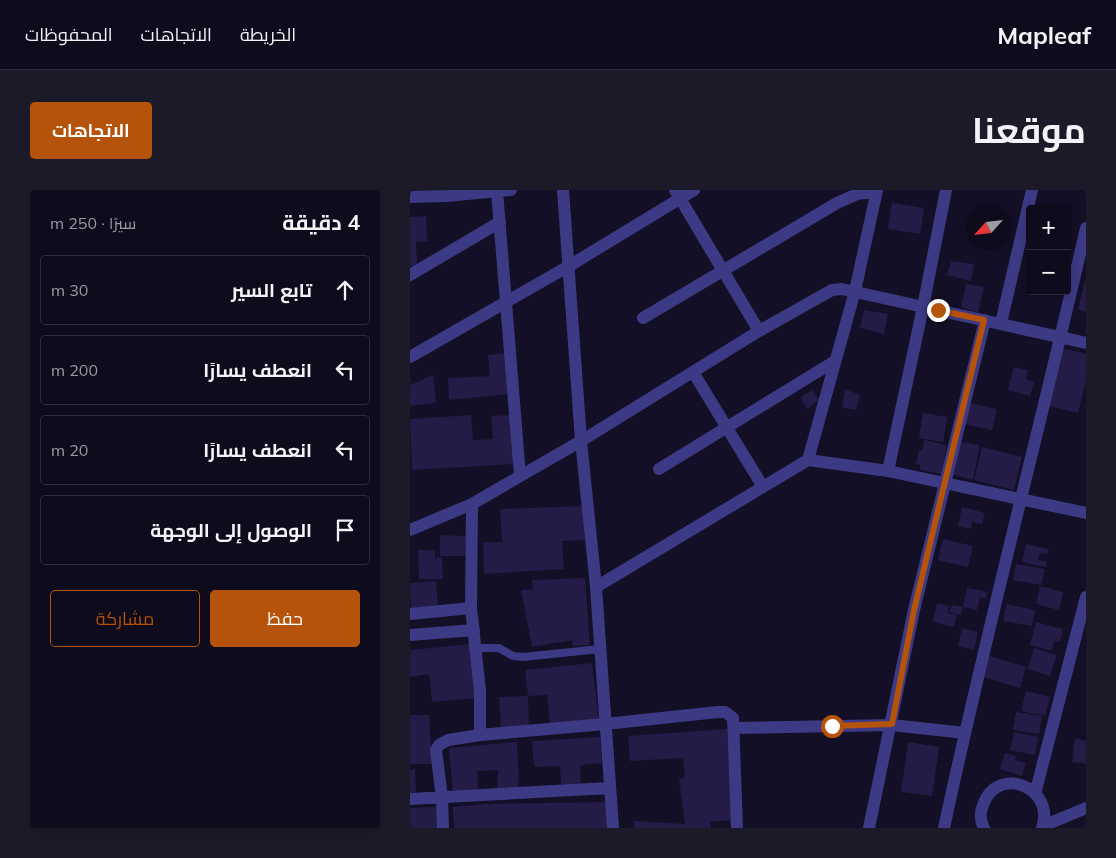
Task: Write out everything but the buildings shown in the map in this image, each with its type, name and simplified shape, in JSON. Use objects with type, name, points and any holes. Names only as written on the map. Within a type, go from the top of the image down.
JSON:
[{"type":"street","points":[[410,197],[446,193],[511,190]]},
{"type":"street","points":[[563,190],[581,441],[596,587],[614,828]]},
{"type":"street","points":[[410,357],[569,266],[677,194],[694,190]]},
{"type":"street","points":[[643,318],[837,203],[857,194],[877,190],[854,291],[808,460]]},
{"type":"street","points":[[888,471],[946,190]]},
{"type":"street","points":[[1001,324],[1032,190]]},
{"type":"street","points":[[497,191],[520,476]]},
{"type":"street","points":[[677,194],[759,331]]},
{"type":"street","points":[[410,275],[500,222]]},
{"type":"street","points":[[944,828],[1086,228]]},
{"type":"street","points":[[410,530],[472,504],[581,441],[759,331],[832,290],[854,291],[1086,343]]},
{"type":"street","points":[[869,828],[892,724],[914,610],[984,320]]},
{"type":"street","points":[[659,470],[835,361]]},
{"type":"street","points":[[693,372],[763,487]]},
{"type":"street","points":[[596,587],[808,460],[888,471],[1086,513]]},
{"type":"street","points":[[472,504],[471,608],[480,691],[480,735]]},
{"type":"street","points":[[1035,794],[1086,597]]},
{"type":"street","points":[[410,614],[471,608]]},
{"type":"street","points":[[410,635],[474,630]]},
{"type":"street","points":[[443,828],[442,798],[436,750],[439,745],[448,740],[480,735],[725,712],[733,718],[737,828]]},
{"type":"street","points":[[734,728],[892,724],[965,733]]},
{"type":"street","points":[[984,828],[981,811],[985,798],[995,788],[1007,784],[1020,784],[1032,790],[1041,800],[1045,813],[1042,827]]},
{"type":"street","points":[[410,799],[610,788]]},
{"type":"street","points":[[1042,827],[1086,808]]},
{"type":"lane","points":[[475,648],[499,648],[513,656],[522,657],[600,650]]},
{"type":"route","points":[[832,726],[892,724],[914,610],[984,320],[938,310]]}]
